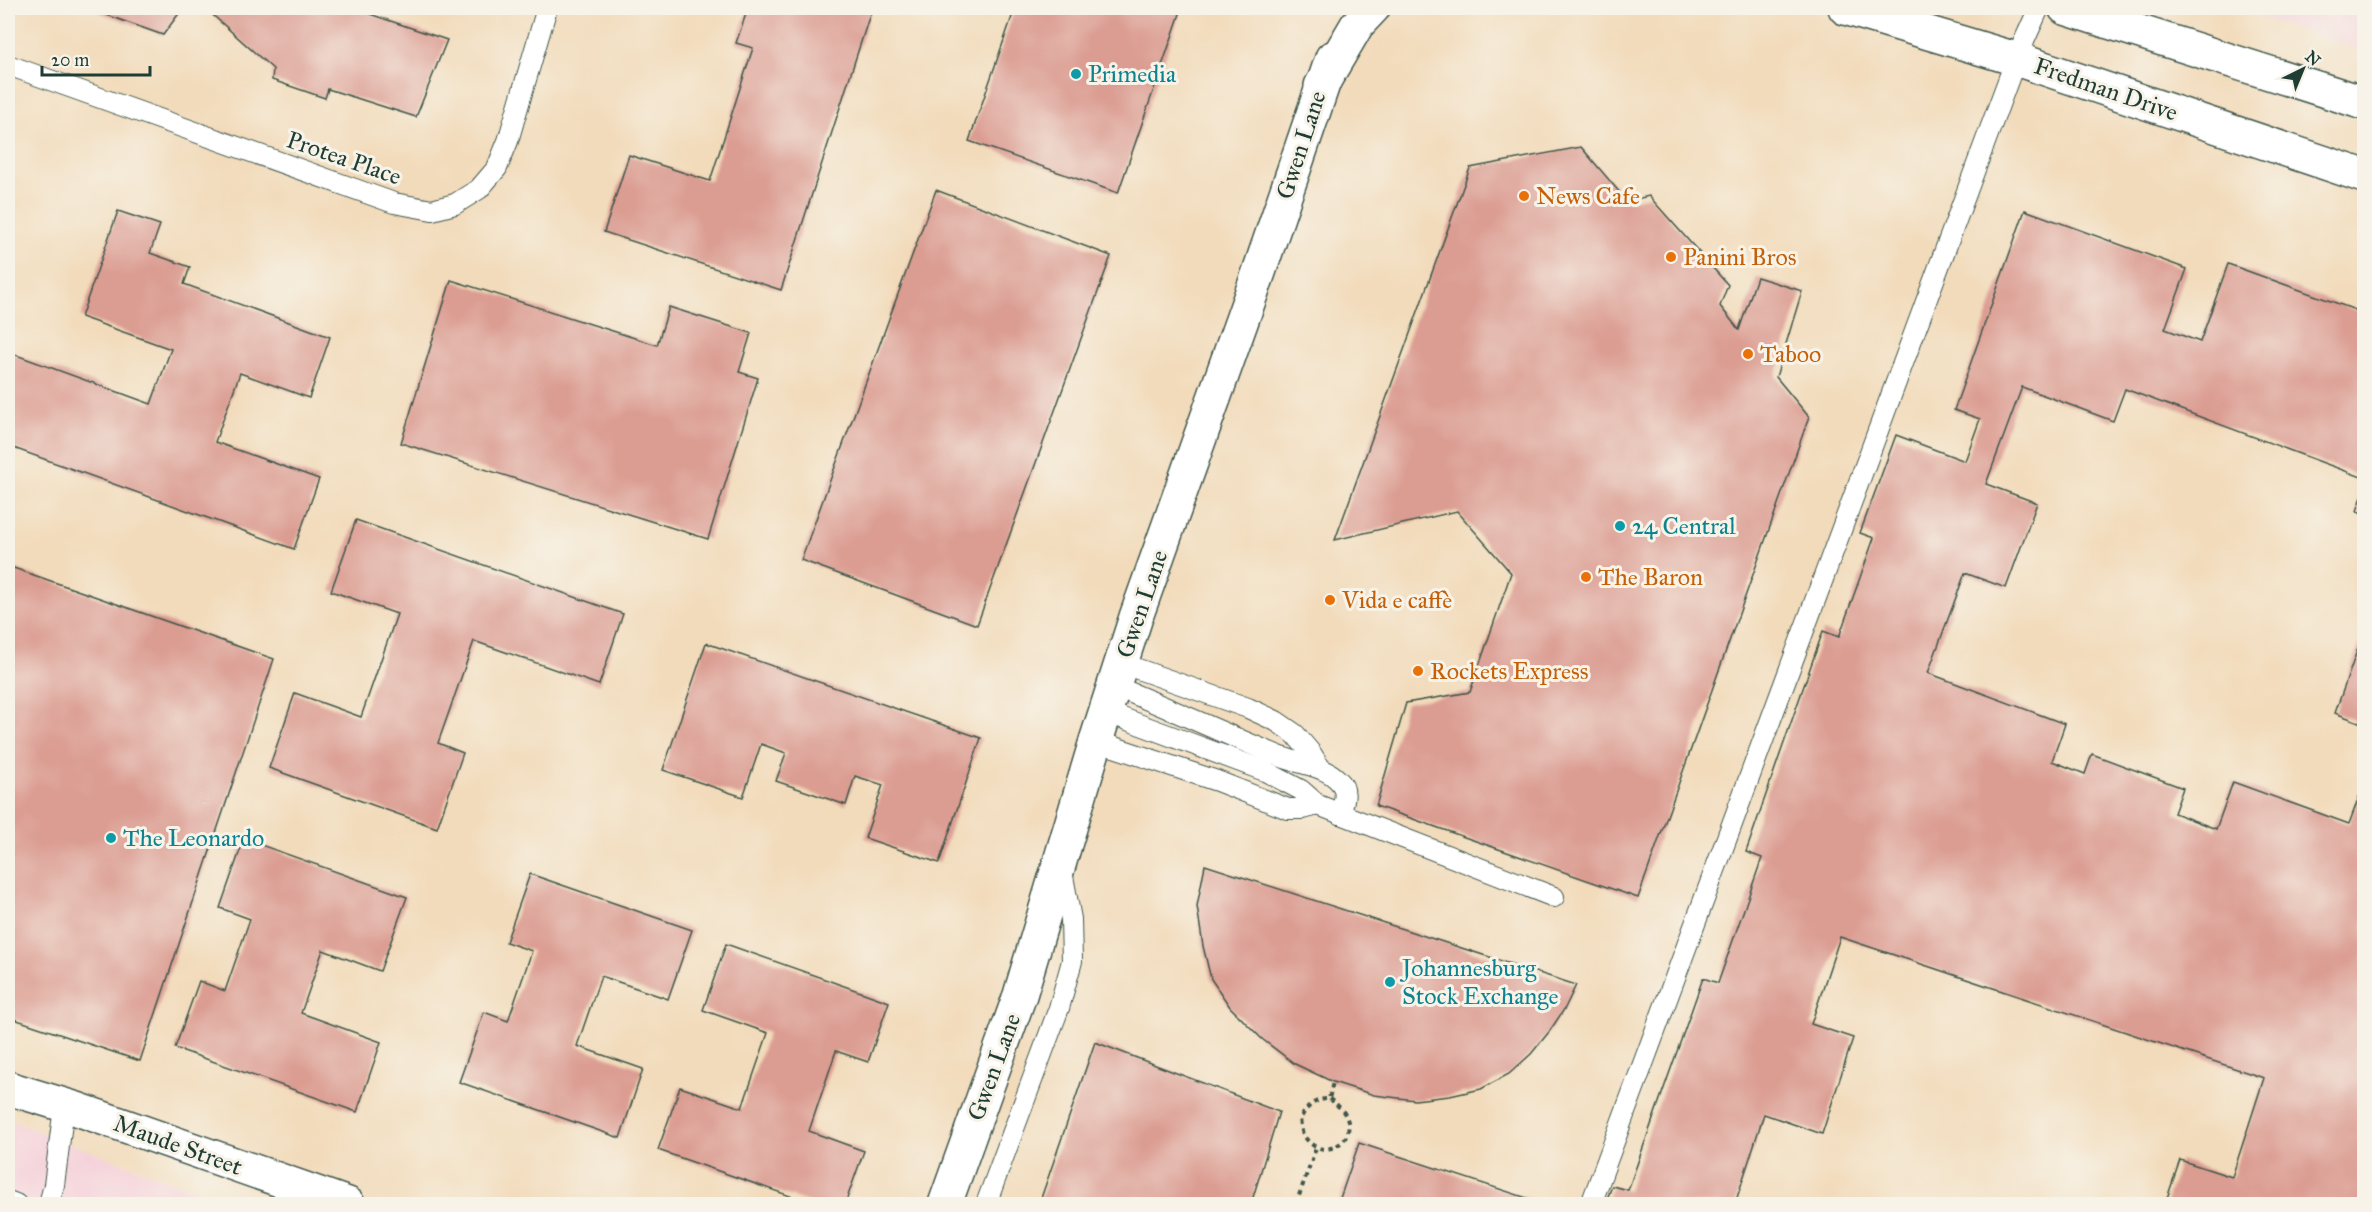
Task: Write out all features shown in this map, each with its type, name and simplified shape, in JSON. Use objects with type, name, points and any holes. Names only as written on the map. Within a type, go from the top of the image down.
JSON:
[{"type":"street","points":[[1321,86],[1357,25],[1373,8]]},
{"type":"street","name":"Fredman Drive","points":[[1845,8],[2016,58],[2364,176]]},
{"type":"street","points":[[2064,8],[2364,103]]},
{"type":"street","name":"Gwen Lane","points":[[945,1204],[1020,995],[1109,700],[1258,275],[1345,14]]},
{"type":"street","name":"Maude Street","points":[[8,1088],[77,1109],[348,1204]]},
{"type":"lane","name":"Protea Place","points":[[8,65],[394,203],[432,210],[454,204],[479,189],[497,168],[508,141],[547,8]]},
{"type":"lane","points":[[1591,1204],[2016,58],[2039,8]]},
{"type":"lane","points":[[1109,700],[1321,769],[1338,779],[1345,790],[1345,800],[1340,814]]},
{"type":"lane","points":[[1109,700],[1248,708],[1276,721],[1294,734],[1311,753],[1321,769]]},
{"type":"lane","points":[[1109,700],[1217,781],[1288,809],[1302,809],[1318,805]]},
{"type":"lane","points":[[1109,700],[1265,771],[1301,790],[1318,805],[1554,897]]},
{"type":"lane","points":[[986,1204],[1059,1008],[1072,961],[1071,919],[1060,859]]},
{"type":"lane","points":[[49,1204],[54,1185],[63,1115],[77,1109]]},
{"type":"lane","points":[[8,1201],[16,1204]]},
{"type":"path","points":[[1329,1099],[1332,1082]]},
{"type":"path","points":[[1319,1099],[1329,1099],[1340,1106],[1348,1118],[1348,1132],[1341,1143],[1330,1149],[1316,1148],[1304,1137],[1300,1119],[1308,1106],[1319,1099]]},
{"type":"path","points":[[1296,1204],[1316,1148]]},
{"type":"shaded area","points":[[2232,8],[2364,8],[2364,51]]},
{"type":"shaded area","points":[[8,1120],[231,1204],[8,1204]]},
{"type":"building","points":[[102,8],[183,8],[163,35],[101,13]]},
{"type":"building","points":[[205,8],[352,8],[447,40],[416,117],[328,89],[325,98],[272,80],[273,69]]},
{"type":"building","points":[[748,8],[872,8],[781,290],[604,232],[629,155],[710,181],[753,48],[736,43]]},
{"type":"building","name":"Primedia","points":[[1015,8],[1182,8],[1118,193],[969,141]]},
{"type":"building","name":"24 Central","points":[[1581,147],[1627,201],[1649,196],[1728,285],[1720,306],[1739,330],[1757,277],[1802,291],[1776,377],[1809,417],[1638,898],[1376,806],[1406,703],[1470,692],[1511,573],[1457,511],[1335,540],[1470,168]]},
{"type":"building","points":[[936,190],[1111,256],[977,625],[801,560]]},
{"type":"building","points":[[2025,210],[2187,269],[2165,329],[2200,342],[2228,264],[2364,313],[2364,478],[2125,389],[2113,421],[2022,387],[1986,484],[2037,503],[2006,588],[1965,573],[1928,673],[2065,724],[2052,761],[2085,774],[2092,754],[2183,788],[2174,813],[2216,829],[2233,782],[2349,824],[2364,783],[2364,1204],[2165,1204],[2180,1160],[2232,1177],[2264,1078],[1840,937],[1811,1024],[1853,1038],[1822,1134],[1764,1114],[1735,1204],[1605,1204],[1612,1186],[1628,1190],[1703,978],[1718,983],[1762,858],[1746,852],[1823,631],[1839,637],[1874,538],[1860,533],[1896,435],[1965,461],[1980,419],[1954,410]]},
{"type":"building","points":[[118,211],[160,225],[150,253],[190,267],[184,284],[330,337],[309,398],[240,373],[215,442],[319,479],[294,549],[8,446],[8,352],[151,404],[171,349],[81,317]]},
{"type":"building","points":[[451,280],[657,345],[669,307],[751,333],[739,372],[758,378],[708,539],[401,443]]},
{"type":"building","points":[[2364,491],[2364,514],[2357,511]]},
{"type":"building","points":[[356,520],[623,614],[599,685],[474,641],[438,743],[463,753],[437,828],[269,768],[295,693],[361,717],[397,614],[331,591]]},
{"type":"building","name":"The Leonardo","points":[[8,566],[274,659],[140,1061],[8,1017]]},
{"type":"building","points":[[2364,631],[2364,724],[2335,713]]},
{"type":"building","points":[[706,643],[981,738],[939,863],[865,838],[883,785],[855,776],[846,805],[776,781],[786,753],[761,744],[743,797],[663,770]]},
{"type":"building","points":[[244,839],[407,897],[380,971],[323,950],[301,1013],[381,1042],[357,1112],[175,1048],[199,981],[225,991],[250,919],[220,908]]},
{"type":"building","name":"Johannesburg Stock Exchange","points":[[1205,865],[1576,985],[1565,1008],[1531,1054],[1509,1074],[1481,1089],[1450,1096],[1415,1100],[1374,1095],[1333,1082],[1295,1064],[1262,1039],[1230,1007],[1211,979],[1197,906]]},
{"type":"building","points":[[530,874],[692,930],[668,999],[601,976],[577,1046],[643,1069],[620,1138],[459,1082],[484,1012],[508,1021],[532,951],[506,942]]},
{"type":"building","points":[[726,944],[889,1002],[868,1062],[836,1051],[809,1131],[864,1151],[845,1204],[813,1204],[658,1150],[680,1087],[742,1108],[768,1033],[703,1010]]},
{"type":"building","points":[[1095,1042],[1279,1112],[1251,1204],[1039,1204]]},
{"type":"building","points":[[1359,1143],[1545,1204],[1338,1204]]},
{"type":"place","name":"Primedia","points":[[1076,74]]},
{"type":"place","name":"News Cafe","points":[[1524,196]]},
{"type":"place","name":"Panini Bros","points":[[1671,257]]},
{"type":"place","name":"Taboo","points":[[1748,354]]},
{"type":"place","name":"24 Central","points":[[1620,526]]},
{"type":"place","name":"The Baron","points":[[1586,577]]},
{"type":"place","name":"Vida e caffè","points":[[1330,600]]},
{"type":"place","name":"Rockets Express","points":[[1418,671]]},
{"type":"place","name":"The Leonardo","points":[[111,838]]},
{"type":"place","name":"Johannesburg Stock Exchange","points":[[1390,982]]}]
